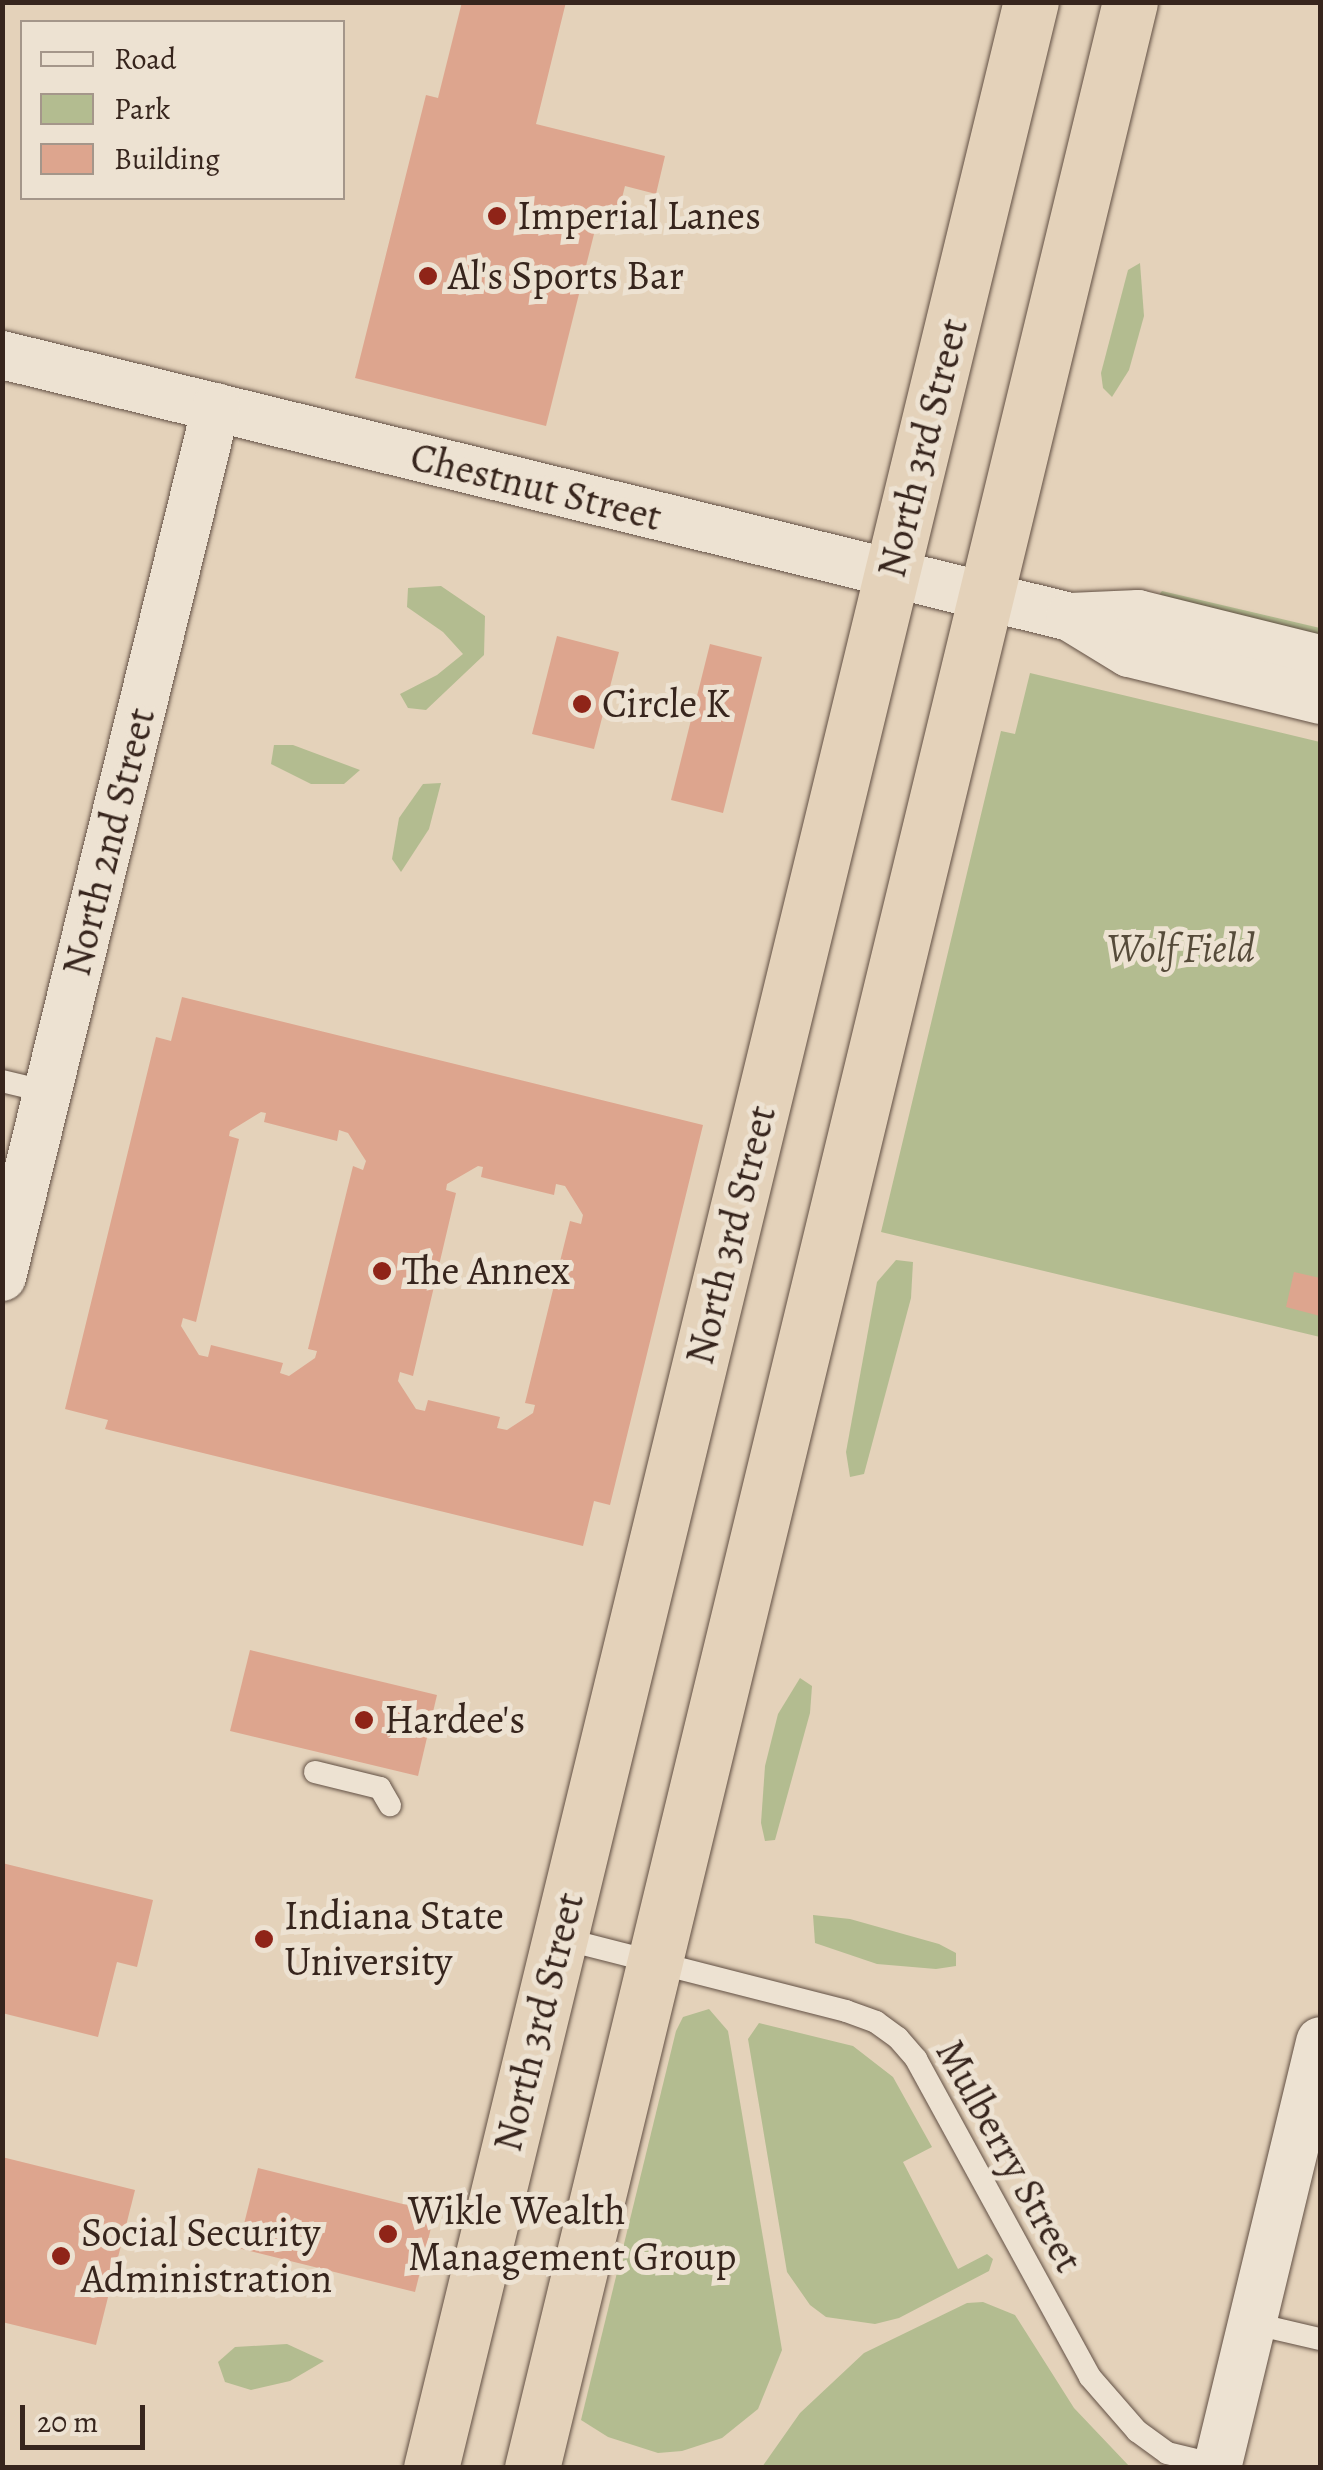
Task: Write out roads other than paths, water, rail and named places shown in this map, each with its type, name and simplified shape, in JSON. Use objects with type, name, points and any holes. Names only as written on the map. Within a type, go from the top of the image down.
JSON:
[{"type":"highway","name":"North 3rd Street","points":[[430,2468],[1032,2]]},
{"type":"highway","points":[[532,2468],[1130,2]]},
{"type":"street","name":"Chestnut Street","points":[[2,356],[1070,617],[1138,614],[1320,659]]},
{"type":"street","name":"North 2nd Street","points":[[2,1278],[216,407]]},
{"type":"street","name":"Chestnut Street","points":[[1070,617],[1129,653],[1320,700]]},
{"type":"street","points":[[1217,2466],[1320,2041]]},
{"type":"lane","points":[[2,1081],[48,1092]]},
{"type":"lane","points":[[315,1772],[380,1788],[390,1805]]},
{"type":"lane","name":"Mulberry Street","points":[[560,1938],[846,2011],[876,2022],[898,2038],[916,2059],[1099,2388],[1137,2431],[1167,2453],[1217,2466]]},
{"type":"lane","points":[[1252,2323],[1320,2338]]},
{"type":"place","name":"Imperial Lanes","points":[[497,216]]},
{"type":"place","name":"Al's Sports Bar","points":[[428,276]]},
{"type":"place","name":"Circle K","points":[[582,704]]},
{"type":"place","name":"The Annex","points":[[382,1271]]},
{"type":"place","name":"Hardee's","points":[[364,1720]]},
{"type":"place","name":"Indiana State University","points":[[264,1939]]},
{"type":"place","name":"Wikle Wealth Management Group","points":[[388,2234]]},
{"type":"place","name":"Social Security Administration","points":[[61,2256]]},
{"type":"park label","name":"Wolf Field","points":[[1181,949]]}]
